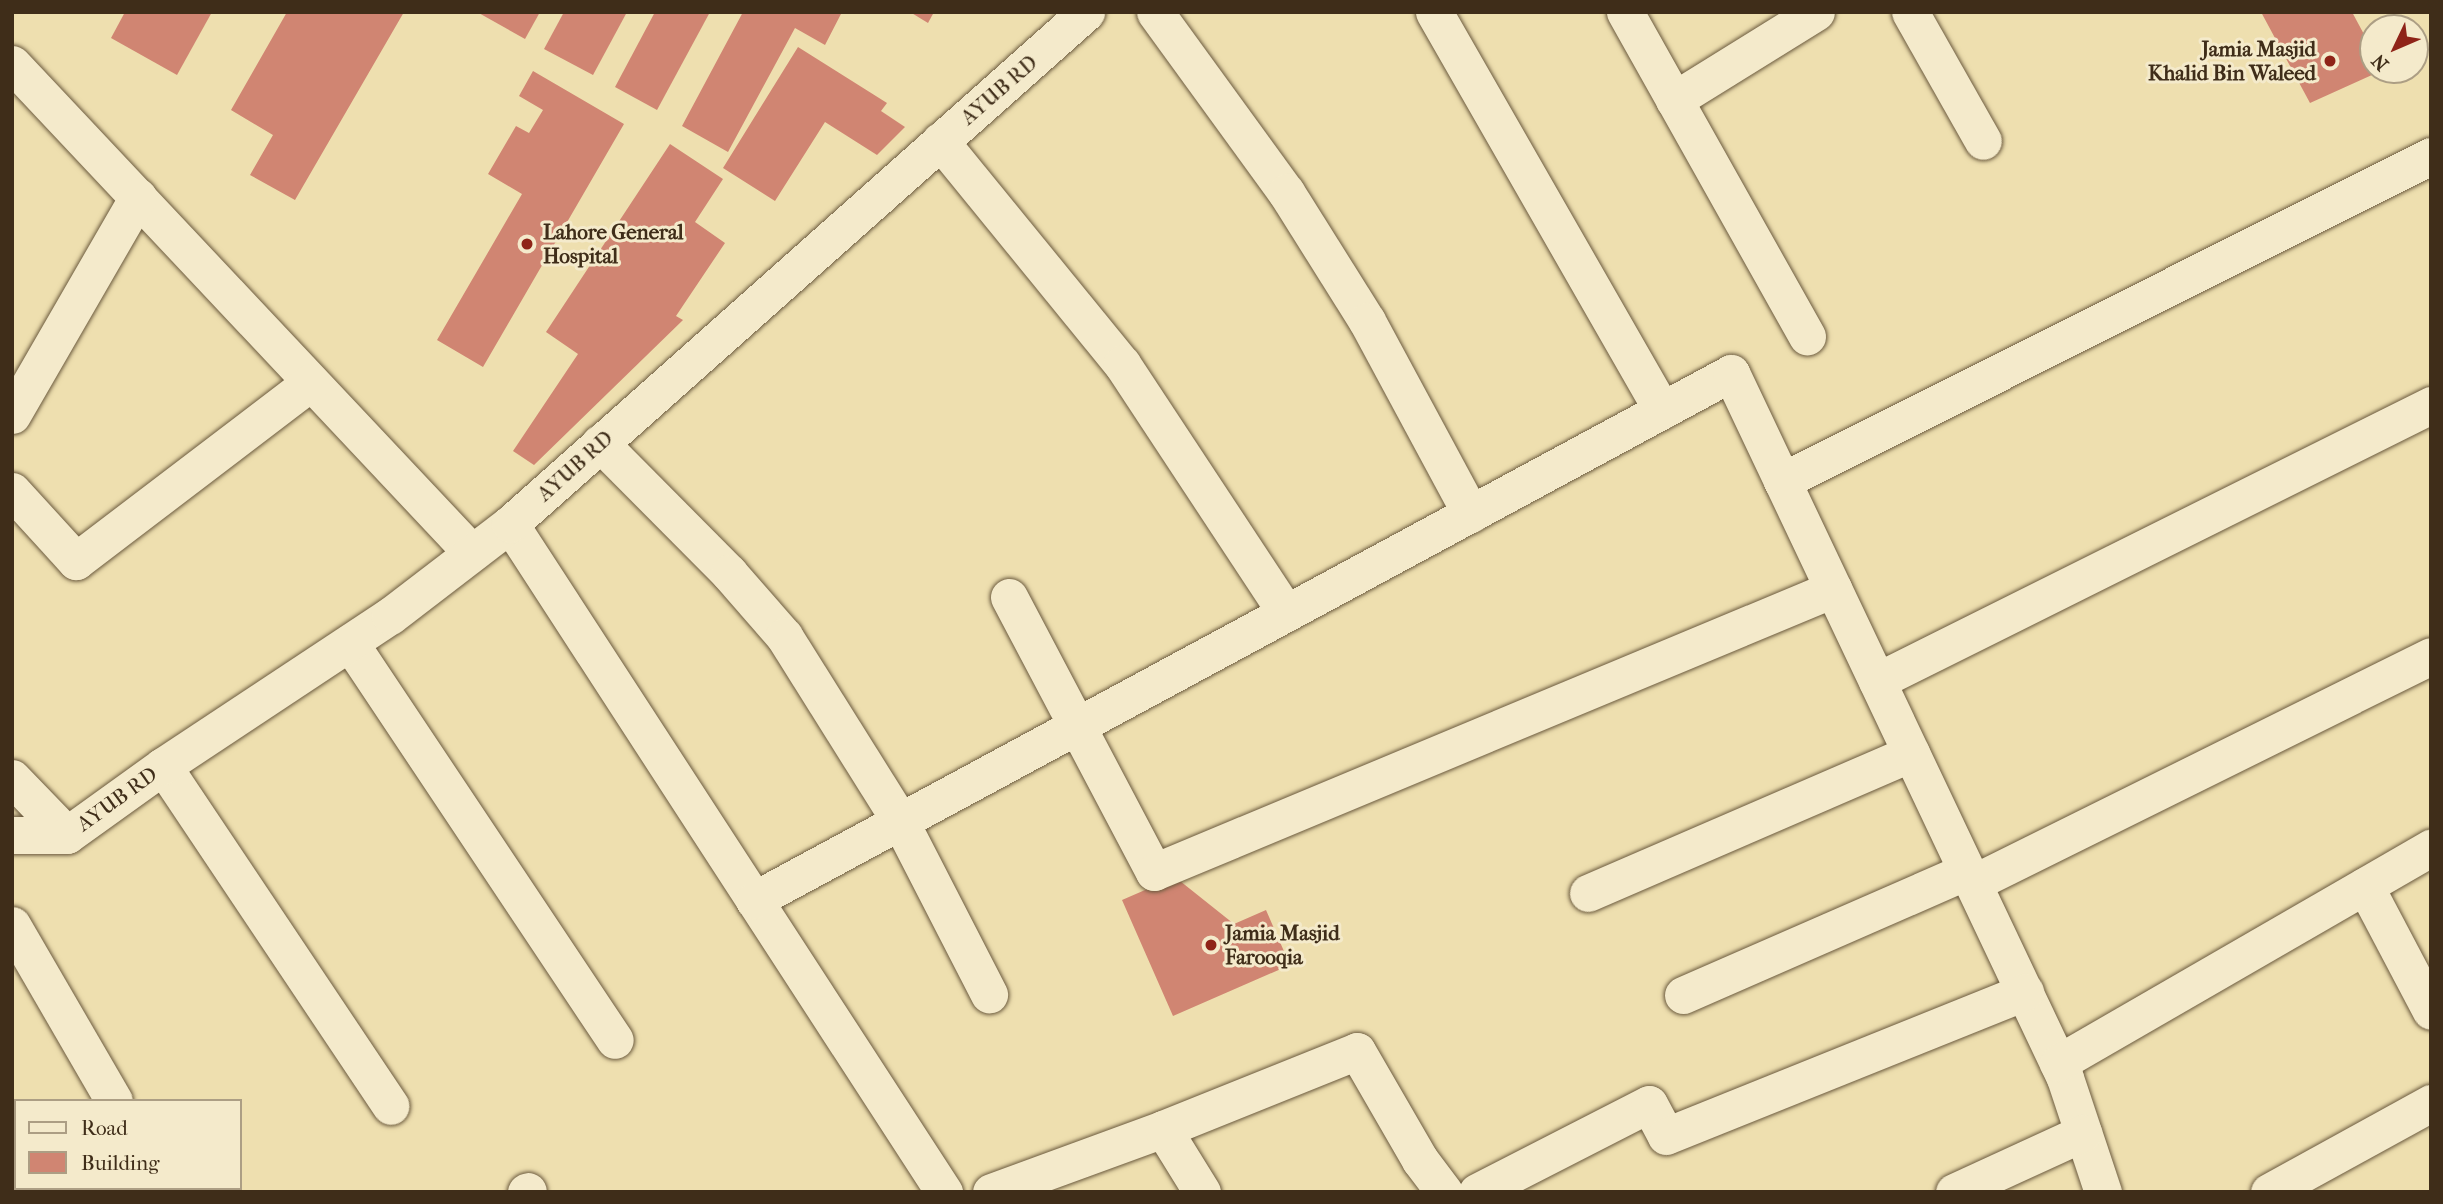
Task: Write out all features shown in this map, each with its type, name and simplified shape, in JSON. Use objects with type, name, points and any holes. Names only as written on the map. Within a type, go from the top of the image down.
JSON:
[{"type":"street","name":"AYUB RD","points":[[12,835],[67,835],[163,766],[351,643],[510,524],[1086,12]]},
{"type":"street","points":[[1154,12],[1286,192],[1367,321],[1471,514]]},
{"type":"street","points":[[1434,12],[1662,410]]},
{"type":"street","points":[[1625,12],[1807,336]]},
{"type":"street","points":[[1674,100],[1816,12]]},
{"type":"street","points":[[1910,12],[1983,141]]},
{"type":"street","points":[[12,64],[472,553]]},
{"type":"street","points":[[940,141],[1122,365],[1286,614]]},
{"type":"street","points":[[1782,481],[2431,156]]},
{"type":"street","points":[[12,415],[138,197]]},
{"type":"street","points":[[754,900],[1731,373],[2058,1063],[2103,1192]]},
{"type":"street","points":[[12,491],[76,561],[311,382]]},
{"type":"street","points":[[1877,681],[2431,405]]},
{"type":"street","points":[[600,443],[729,573],[784,636],[900,821],[989,994]]},
{"type":"street","points":[[510,524],[944,1192]]},
{"type":"street","points":[[1009,597],[1075,727],[1154,872],[1833,589]]},
{"type":"street","points":[[351,643],[615,1040]]},
{"type":"street","points":[[1683,995],[1970,877],[2431,656]]},
{"type":"street","points":[[1588,893],[1911,753]]},
{"type":"street","points":[[163,766],[391,1107]]},
{"type":"street","points":[[12,778],[67,835]]},
{"type":"street","points":[[2058,1063],[2431,848]]},
{"type":"street","points":[[2365,886],[2431,1012]]},
{"type":"street","points":[[12,926],[113,1099]]},
{"type":"street","points":[[1478,1192],[1649,1104],[1666,1136],[2025,992]]},
{"type":"street","points":[[990,1192],[1163,1129],[1357,1051],[1420,1160],[1444,1192]]},
{"type":"street","points":[[2269,1192],[2431,1103]]},
{"type":"street","points":[[1163,1129],[1202,1192]]},
{"type":"street","points":[[1954,1192],[2083,1133]]},
{"type":"building","points":[[125,12],[212,12],[177,75],[111,38]]},
{"type":"building","points":[[287,12],[404,12],[295,200],[250,175],[273,135],[231,110]]},
{"type":"building","points":[[477,12],[540,12],[525,39]]},
{"type":"building","points":[[564,12],[627,12],[593,75],[544,49]]},
{"type":"building","points":[[655,12],[710,12],[657,110],[615,87]]},
{"type":"building","points":[[743,12],[842,12],[825,45],[795,28],[728,152],[682,126]]},
{"type":"building","points":[[910,12],[934,12],[928,23]]},
{"type":"building","name":"Jamia Masjid Khalid Bin Waleed","points":[[2261,12],[2352,12],[2359,25],[2359,81],[2310,103]]},
{"type":"building","points":[[798,47],[887,103],[881,111],[905,127],[877,155],[825,122],[775,201],[723,168]]},
{"type":"building","points":[[533,71],[624,124],[483,367],[437,340],[522,194],[488,174],[516,126],[529,133],[543,110],[519,96]]},
{"type":"building","points":[[670,144],[723,179],[695,222],[725,243],[676,316],[683,320],[534,465],[513,451],[578,354],[546,332]]},
{"type":"building","name":"Jamia Masjid Farooqia","points":[[1175,877],[1234,924],[1266,910],[1290,965],[1173,1016],[1122,900]]},
{"type":"place","name":"Jamia Masjid Khalid Bin Waleed","points":[[2330,61]]},
{"type":"place","name":"Lahore General Hospital","points":[[527,244]]},
{"type":"place","name":"Jamia Masjid Farooqia","points":[[1211,945]]}]
